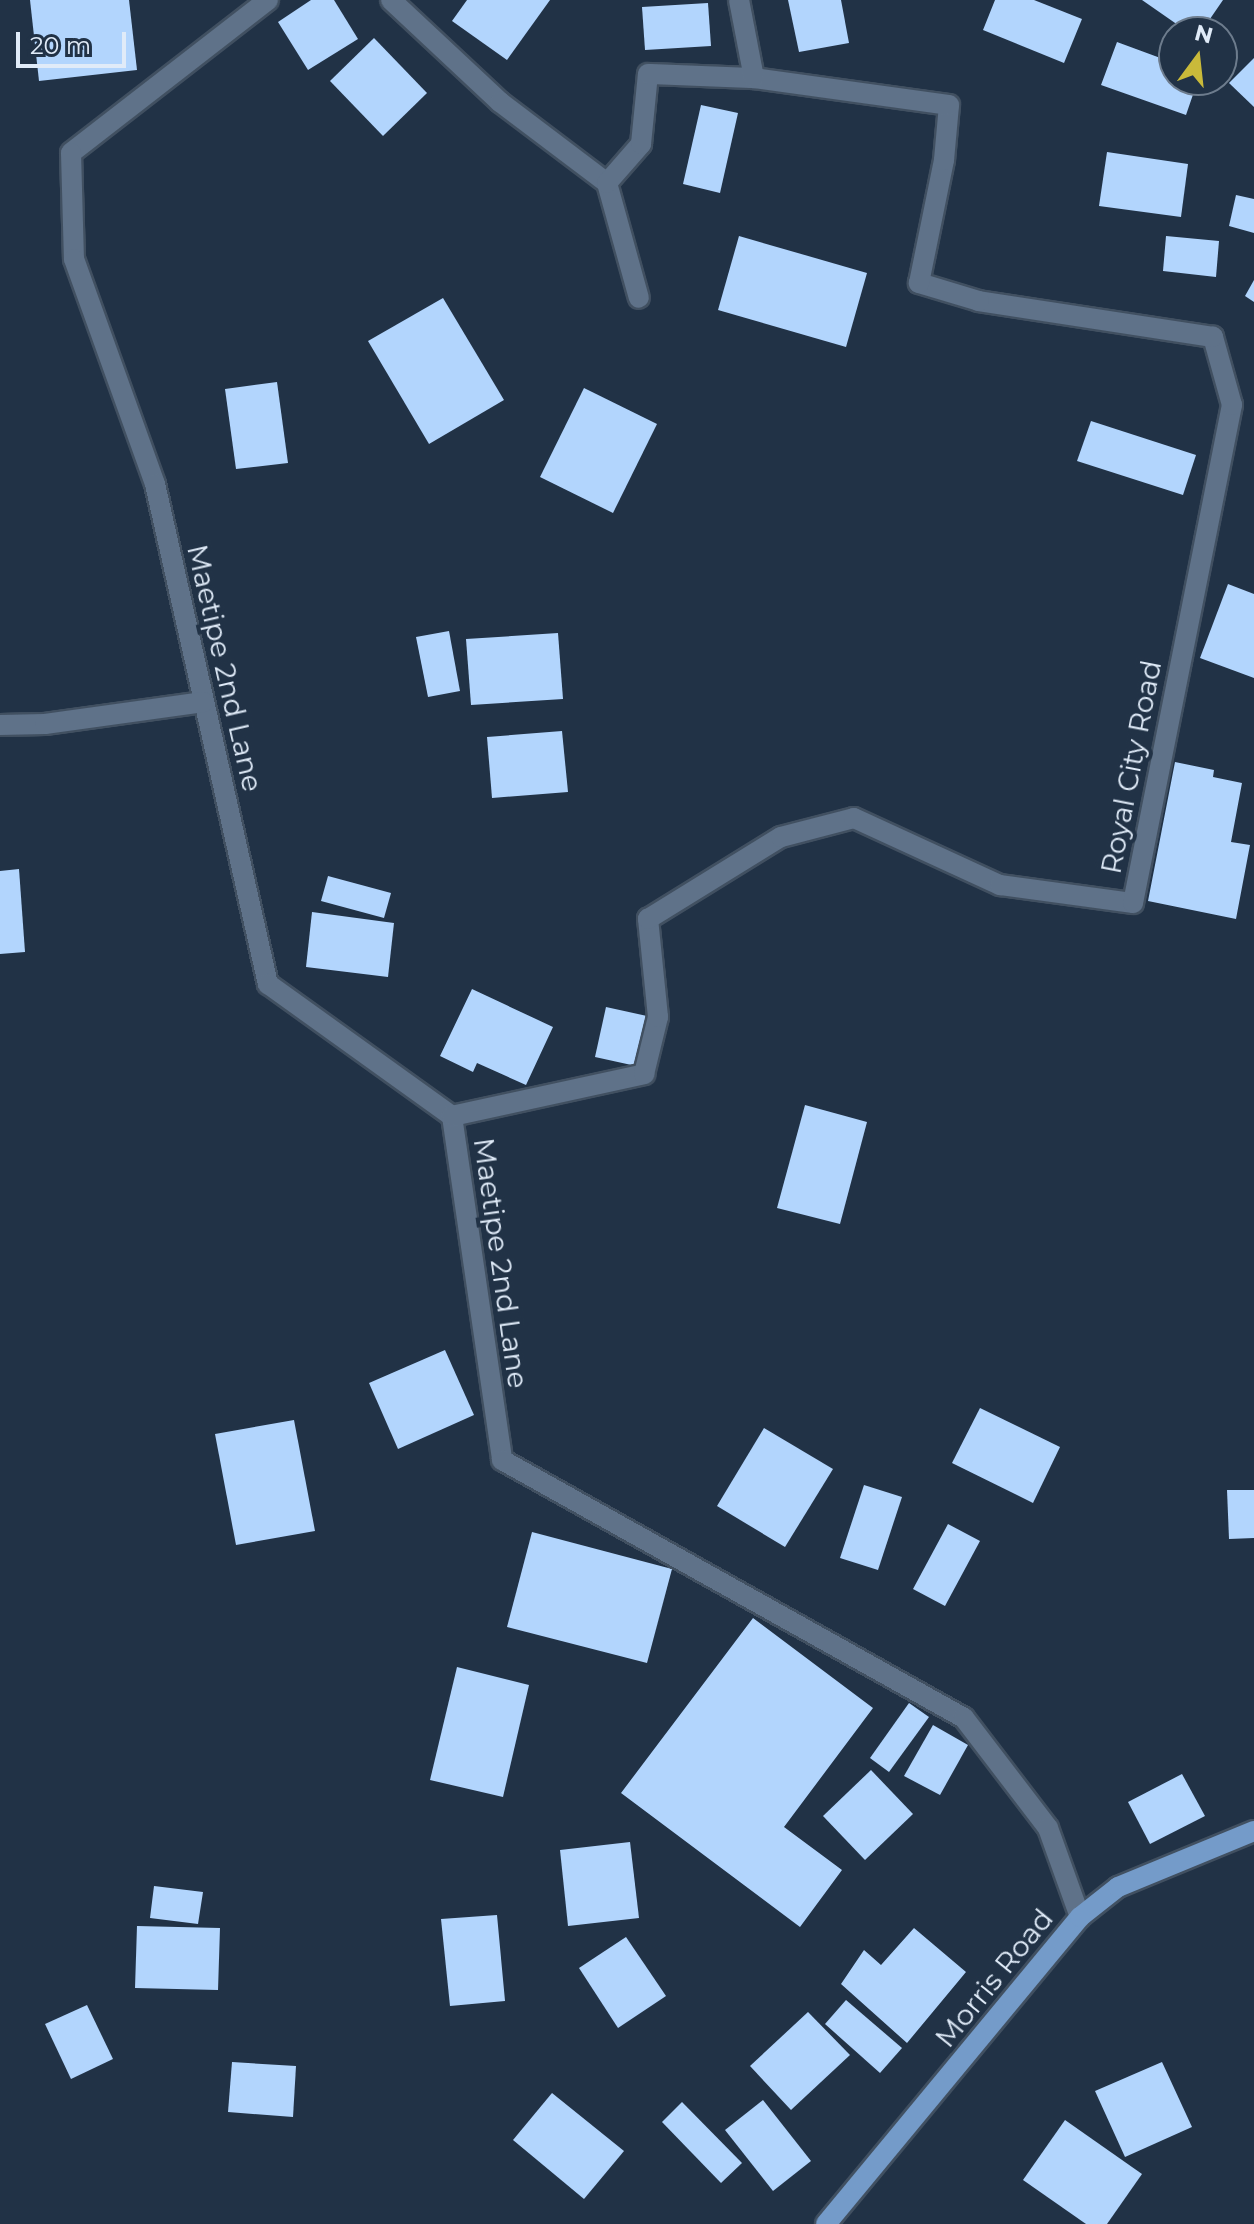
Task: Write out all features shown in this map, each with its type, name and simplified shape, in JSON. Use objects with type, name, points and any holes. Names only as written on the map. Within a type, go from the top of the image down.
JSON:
[{"type":"main road","name":"Morris Road","points":[[826,2224],[1080,1917],[1118,1887],[1254,1831]]},
{"type":"street","name":"Maetipe 2nd Lane","points":[[268,0],[71,153],[74,259],[155,484],[268,984],[452,1116],[502,1460],[964,1718],[1048,1828],[1080,1917]]},
{"type":"street","points":[[391,0],[500,102],[607,183],[639,298]]},
{"type":"street","points":[[607,183],[641,144],[648,74],[754,78],[739,0]]},
{"type":"street","name":"Royal City Road","points":[[452,1116],[644,1074],[658,1017],[648,919],[781,837],[854,818],[1000,885],[1133,903],[1232,405],[1213,337],[979,301],[919,283],[944,160],[949,105],[754,78]]},
{"type":"street","points":[[0,725],[203,702]]},
{"type":"building","points":[[30,0],[129,0],[137,70],[39,81]]},
{"type":"building","points":[[311,0],[334,0],[358,39],[308,70],[278,22]]},
{"type":"building","points":[[467,0],[550,0],[507,60],[452,21]]},
{"type":"building","points":[[788,0],[841,0],[849,43],[799,52]]},
{"type":"building","points":[[995,0],[1034,0],[1082,19],[1064,63],[983,30]]},
{"type":"building","points":[[1142,0],[1223,0],[1212,16],[1165,16]]},
{"type":"building","points":[[708,3],[711,46],[645,50],[642,7]]},
{"type":"building","points":[[374,38],[427,93],[383,136],[330,81]]},
{"type":"building","points":[[1117,42],[1158,57],[1158,96],[1193,96],[1186,115],[1101,85]]},
{"type":"building","points":[[1254,58],[1254,107],[1238,92],[1238,74]]},
{"type":"building","points":[[701,105],[738,113],[720,193],[683,184]]},
{"type":"building","points":[[1107,152],[1188,164],[1181,217],[1099,206]]},
{"type":"building","points":[[1236,195],[1254,199],[1254,233],[1229,226]]},
{"type":"building","points":[[739,236],[867,273],[846,347],[718,310]]},
{"type":"building","points":[[1166,236],[1219,241],[1216,277],[1163,271]]},
{"type":"building","points":[[1254,280],[1254,302],[1245,296]]},
{"type":"building","points":[[443,298],[504,400],[429,444],[368,341]]},
{"type":"building","points":[[277,382],[288,463],[236,469],[225,389]]},
{"type":"building","points":[[584,388],[657,424],[613,513],[540,477]]},
{"type":"building","points":[[1091,421],[1196,455],[1183,495],[1077,461]]},
{"type":"building","points":[[1228,584],[1254,594],[1254,678],[1200,658]]},
{"type":"building","points":[[449,631],[460,691],[428,697],[416,637]]},
{"type":"building","points":[[558,633],[563,699],[471,705],[466,639]]},
{"type":"building","points":[[562,731],[568,792],[492,798],[487,737]]},
{"type":"building","points":[[1175,762],[1214,770],[1213,777],[1242,783],[1231,842],[1250,845],[1236,919],[1148,901]]},
{"type":"building","points":[[19,869],[25,952],[0,954],[0,871]]},
{"type":"building","points":[[328,876],[391,893],[384,918],[321,901]]},
{"type":"building","points":[[312,912],[394,923],[388,977],[306,967]]},
{"type":"building","points":[[472,989],[553,1027],[526,1085],[477,1063],[473,1072],[440,1056]]},
{"type":"building","points":[[606,1007],[647,1016],[636,1066],[595,1057]]},
{"type":"building","points":[[805,1105],[867,1122],[840,1224],[777,1208]]},
{"type":"building","points":[[445,1350],[474,1415],[398,1449],[369,1383]]},
{"type":"building","points":[[980,1408],[1060,1447],[1033,1503],[952,1463]]},
{"type":"building","points":[[294,1420],[315,1531],[236,1545],[215,1434]]},
{"type":"building","points":[[764,1428],[833,1469],[785,1547],[717,1506]]},
{"type":"building","points":[[864,1485],[902,1497],[878,1570],[840,1558]]},
{"type":"building","points":[[1227,1490],[1254,1490],[1254,1538],[1229,1539]]},
{"type":"building","points":[[948,1524],[980,1541],[945,1606],[913,1589]]},
{"type":"building","points":[[532,1532],[672,1569],[647,1663],[507,1627]]},
{"type":"building","points":[[753,1618],[873,1708],[784,1827],[842,1870],[800,1927],[621,1793]]},
{"type":"building","points":[[457,1667],[529,1685],[503,1797],[430,1780]]},
{"type":"building","points":[[909,1703],[929,1717],[889,1772],[870,1758]]},
{"type":"building","points":[[933,1725],[968,1745],[940,1795],[904,1776]]},
{"type":"building","points":[[871,1770],[913,1814],[865,1860],[823,1816]]},
{"type":"building","points":[[1182,1774],[1205,1816],[1150,1844],[1128,1802]]},
{"type":"building","points":[[630,1842],[639,1918],[568,1926],[560,1850]]},
{"type":"building","points":[[154,1886],[203,1892],[198,1924],[150,1918]]},
{"type":"building","points":[[497,1915],[505,2001],[450,2006],[441,1919]]},
{"type":"building","points":[[137,1926],[220,1928],[218,1990],[135,1988]]},
{"type":"building","points":[[914,1928],[966,1972],[907,2043],[841,1984],[864,1950],[881,1965]]},
{"type":"building","points":[[626,1937],[666,1996],[618,2028],[579,1968]]},
{"type":"building","points":[[846,2000],[902,2048],[880,2073],[825,2024]]},
{"type":"building","points":[[87,2005],[113,2059],[71,2079],[45,2024]]},
{"type":"building","points":[[808,2012],[850,2055],[791,2110],[750,2066]]},
{"type":"building","points":[[232,2062],[296,2066],[293,2117],[228,2112]]},
{"type":"building","points":[[1162,2062],[1192,2127],[1125,2157],[1095,2091]]},
{"type":"building","points":[[552,2093],[624,2151],[584,2199],[513,2140]]},
{"type":"building","points":[[763,2100],[811,2161],[773,2191],[725,2130]]},
{"type":"building","points":[[682,2102],[742,2163],[721,2183],[662,2122]]},
{"type":"building","points":[[1065,2120],[1142,2174],[1107,2224],[1086,2224],[1023,2180]]}]
